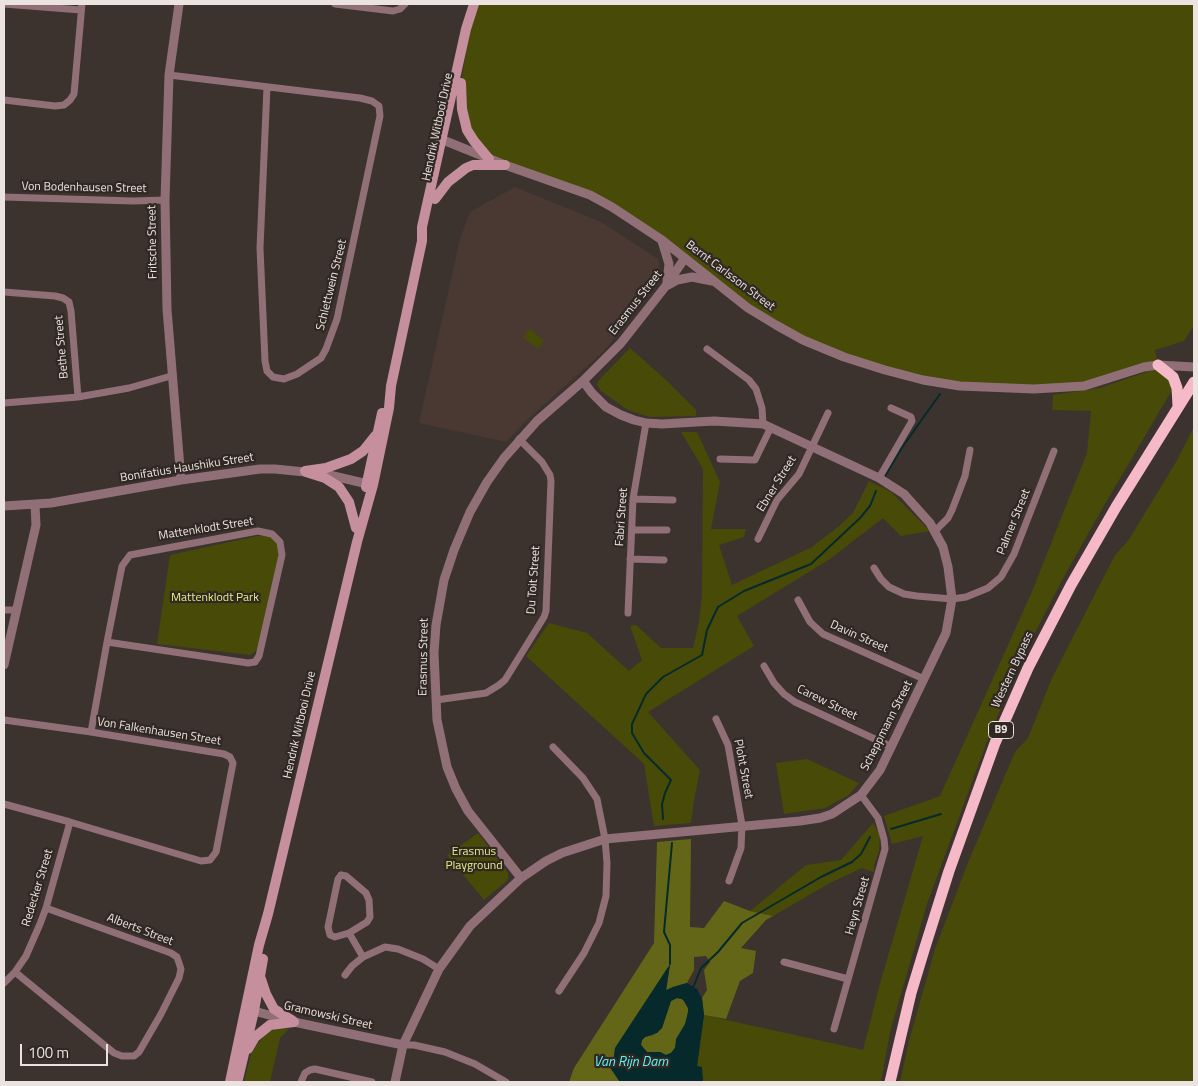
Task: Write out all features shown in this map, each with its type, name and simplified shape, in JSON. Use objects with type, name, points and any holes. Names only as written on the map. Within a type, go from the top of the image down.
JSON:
[{"type":"highway","points":[[1158,365],[1173,377],[1177,388],[1178,406]]},
{"type":"highway","name":"Western Bypass","points":[[890,1082],[912,993],[949,871],[999,735],[1028,668],[1071,585],[1194,382]]},
{"type":"main road","name":"Hendrik Witbooi Drive","points":[[237,1082],[244,1058],[259,945],[389,408],[391,386],[422,241],[435,199],[466,28],[474,4]]},
{"type":"main road","name":"Hendrik Witbooi Drive","points":[[422,241],[422,227],[461,83],[471,29],[471,16]]},
{"type":"main road","points":[[461,83],[462,109],[467,130],[489,158]]},
{"type":"main road","points":[[435,199],[448,182],[466,168],[474,165],[505,165]]},
{"type":"main road","name":"Hendrik Witbooi Drive","points":[[357,542],[356,528],[370,484],[377,433],[391,386]]},
{"type":"main road","points":[[305,471],[332,466],[351,459],[363,451],[377,433]]},
{"type":"main road","points":[[305,471],[325,478],[339,487],[349,502],[356,528]]},
{"type":"main road","name":"Hendrik Witbooi Drive","points":[[230,1082],[260,977],[268,914]]},
{"type":"main road","points":[[260,977],[274,1009],[294,1022]]},
{"type":"main road","points":[[244,1058],[256,1037],[262,1031],[278,1023],[294,1022]]},
{"type":"street","points":[[4,4],[82,7],[74,94],[70,100],[64,105],[55,106],[4,100]]},
{"type":"street","name":"Fritsche Street","points":[[179,4],[170,75],[165,200],[166,277],[171,376],[181,480]]},
{"type":"street","points":[[335,4],[393,11],[400,9],[405,4]]},
{"type":"street","name":"Schlettwein Street","points":[[170,75],[267,87],[372,101],[378,106],[380,116],[338,319],[321,358],[297,374],[284,379],[273,377],[267,371],[265,360],[260,248],[267,87]]},
{"type":"street","name":"Bernt Carlsson Street","points":[[446,141],[505,165],[590,195],[662,240],[748,308],[803,340],[844,357],[884,370],[923,380],[960,386],[1070,388],[1092,384],[1144,367],[1158,365],[1194,366]]},
{"type":"street","name":"Von Bodenhausen Street","points":[[4,197],[133,201],[165,200]]},
{"type":"street","points":[[662,240],[669,264],[665,287]]},
{"type":"street","name":"Erasmus Street","points":[[521,878],[478,823],[456,789],[450,776],[441,744],[436,700],[435,637],[444,580],[470,512],[495,470],[519,439],[548,409],[583,381],[622,343],[685,258]]},
{"type":"street","points":[[665,287],[676,280],[692,277],[716,282]]},
{"type":"street","name":"Bethe Street","points":[[4,292],[55,296],[69,302],[78,397]]},
{"type":"street","points":[[707,350],[749,380],[756,389],[767,426],[755,460],[720,459]]},
{"type":"street","points":[[4,403],[78,397],[129,388],[171,376]]},
{"type":"street","name":"Scheppmann Street","points":[[395,1082],[403,1045],[440,968],[476,918],[521,878],[562,853],[605,839],[820,818],[832,814],[861,794],[880,770],[946,633],[952,599],[948,567],[943,547],[935,531],[904,494],[879,478],[767,426],[714,421],[646,423],[621,415],[606,407],[583,381]]},
{"type":"street","points":[[879,478],[912,420],[911,417],[891,408]]},
{"type":"street","name":"Ebner Street","points":[[758,539],[778,500],[795,480],[828,413]]},
{"type":"street","name":"Fabri Street","points":[[628,614],[633,499],[646,423]]},
{"type":"street","name":"Du Toit Street","points":[[436,700],[486,693],[499,685],[505,680],[544,618],[546,611],[551,481],[547,469],[519,439]]},
{"type":"street","points":[[935,531],[948,518],[952,510],[965,476],[970,450]]},
{"type":"street","name":"Palmer Street","points":[[874,568],[880,579],[894,590],[917,596],[952,599],[972,596],[988,588],[1001,576],[1008,566],[1054,451]]},
{"type":"street","name":"Bonifatius Haushiku Street","points":[[4,506],[50,503],[181,480],[260,469],[305,471],[370,484]]},
{"type":"street","points":[[633,499],[673,500]]},
{"type":"street","points":[[4,665],[36,524],[40,513],[50,503]]},
{"type":"street","points":[[35,505],[36,524]]},
{"type":"street","points":[[14,506],[31,514],[36,524]]},
{"type":"street","points":[[632,530],[667,530]]},
{"type":"street","name":"Mattenklodt Street","points":[[91,732],[107,642],[122,566],[130,555],[258,531],[272,534],[280,542],[282,555],[259,656],[255,662],[248,664],[107,642]]},
{"type":"street","points":[[630,558],[664,560]]},
{"type":"street","name":"Davin Street","points":[[798,600],[810,622],[823,634],[924,679]]},
{"type":"street","points":[[4,610],[17,610]]},
{"type":"street","name":"Carew Street","points":[[764,666],[779,689],[795,702],[892,747]]},
{"type":"street","name":"Ploht Street","points":[[716,719],[728,745],[742,825],[741,848],[729,881]]},
{"type":"street","name":"Von Falkenhausen Street","points":[[4,720],[224,754],[230,757],[233,763],[216,852],[210,860],[202,861],[4,804]]},
{"type":"street","points":[[552,747],[583,778],[592,790],[600,810],[605,839],[607,883],[606,896],[599,922],[584,953],[559,991]]},
{"type":"street","name":"Heyn Street","points":[[834,1029],[885,849],[878,818],[861,794]]},
{"type":"street","name":"Redecker Street","points":[[4,983],[26,956],[46,908],[70,822]]},
{"type":"street","points":[[344,875],[366,893],[369,900],[369,920],[349,933],[335,937],[330,935],[328,930],[338,878],[344,875]]},
{"type":"street","name":"Alberts Street","points":[[14,972],[114,1053],[122,1056],[134,1056],[139,1052],[165,1007],[179,978],[181,969],[177,957],[171,953],[46,908]]},
{"type":"street","points":[[349,933],[363,957]]},
{"type":"street","points":[[345,975],[363,957],[381,948],[389,947],[423,959],[440,968]]},
{"type":"street","points":[[784,962],[848,979]]},
{"type":"street","name":"Gramowski Street","points":[[250,1010],[294,1022],[403,1045]]},
{"type":"street","points":[[403,1045],[414,1045],[444,1052],[475,1064],[506,1082]]},
{"type":"street","points":[[301,1082],[305,1074],[315,1069],[372,1082]]},
{"type":"shaded area","points":[[515,187],[601,222],[658,259],[661,277],[605,350],[528,419],[506,442],[419,423],[460,239],[470,212]]},
{"type":"shaded area","points":[[691,839],[690,927],[704,928],[724,901],[750,911],[773,916],[766,920],[741,948],[756,951],[753,973],[740,981],[726,1019],[704,1015],[702,998],[707,990],[704,970],[710,962],[706,956],[694,957],[694,970],[687,983],[666,991],[670,965],[615,1048],[614,1057],[607,1063],[620,1082],[569,1082],[574,1068],[654,943],[657,842]]},
{"type":"shaded area","points":[[677,998],[684,1001],[688,1012],[687,1021],[675,1048],[666,1055],[660,1052],[647,1052],[641,1045],[642,1040],[662,1028],[671,1001]]},
{"type":"green space","points":[[474,4],[1194,4],[1194,325],[1184,341],[1155,350],[1158,365],[1084,386],[960,386],[885,370],[776,325],[612,207],[505,165],[474,141],[461,83]]},
{"type":"green space","points":[[530,329],[544,341],[538,349],[523,337]]},
{"type":"green space","points":[[630,348],[696,410],[696,416],[650,417],[628,410],[601,391],[597,385],[599,380]]},
{"type":"green space","points":[[1155,369],[1170,382],[1172,390],[1061,582],[1021,660],[986,744],[927,904],[890,1032],[881,1082],[702,1082],[703,1080],[697,1066],[704,1015],[863,1050],[879,987],[923,836],[892,844],[884,816],[940,796],[1031,594],[1087,453],[1091,411],[1052,410],[1053,395],[1100,388]]},
{"type":"green space","points":[[1194,427],[1194,1082],[900,1082],[909,1041],[935,949],[969,860],[1015,752],[1028,738],[1052,678],[1115,555],[1128,541],[1176,462]]},
{"type":"green space","points":[[681,432],[697,432],[720,482],[711,529],[746,529],[744,537],[719,545],[732,585],[812,547],[853,513],[869,481],[891,492],[930,531],[901,536],[883,518],[830,559],[737,616],[754,646],[648,712],[700,770],[691,823],[654,826],[644,764],[526,656],[549,623],[587,633],[629,671],[642,660],[630,626],[636,625],[661,648],[693,648],[699,622],[702,595],[703,469]]},
{"type":"green space","name":"Mattenklodt Park","points":[[272,534],[279,548],[279,553],[258,649],[251,655],[157,644],[170,555]]},
{"type":"green space","points":[[807,759],[859,783],[849,795],[825,808],[784,814],[776,763]]},
{"type":"green space","points":[[873,823],[880,835],[879,851],[874,865],[874,872],[862,868],[830,883],[773,916],[750,911],[806,865],[841,860]]},
{"type":"green space","name":"Erasmus Playground","points":[[478,833],[508,873],[508,880],[484,900],[447,855]]},
{"type":"green space","points":[[277,1028],[289,1029],[280,1038],[270,1082],[244,1082],[251,1054],[267,1033]]},
{"type":"water","name":"Van Rijn Dam","points":[[670,964],[666,990],[687,983],[697,989],[702,998],[704,1015],[697,1066],[702,1067],[702,1082],[620,1082],[607,1063],[614,1057],[615,1048]],"holes":[[[677,998],[682,999],[688,1008],[688,1012],[685,1024],[676,1039],[675,1048],[666,1055],[660,1052],[647,1052],[641,1045],[642,1040],[657,1033],[662,1028],[671,1001]]]},
{"type":"waterway","points":[[885,476],[901,449],[940,394]]},
{"type":"waterway","points":[[663,819],[662,804],[671,780],[644,753],[632,733],[632,724],[646,694],[663,677],[702,655],[707,630],[718,607],[744,591],[811,564],[860,518],[870,506],[876,491]]},
{"type":"waterway","points":[[891,829],[941,814]]},
{"type":"waterway","points":[[693,988],[701,968],[718,952],[742,923],[821,877],[852,862],[861,854],[870,837]]},
{"type":"waterway","points":[[670,964],[670,945],[664,932],[672,843]]}]
